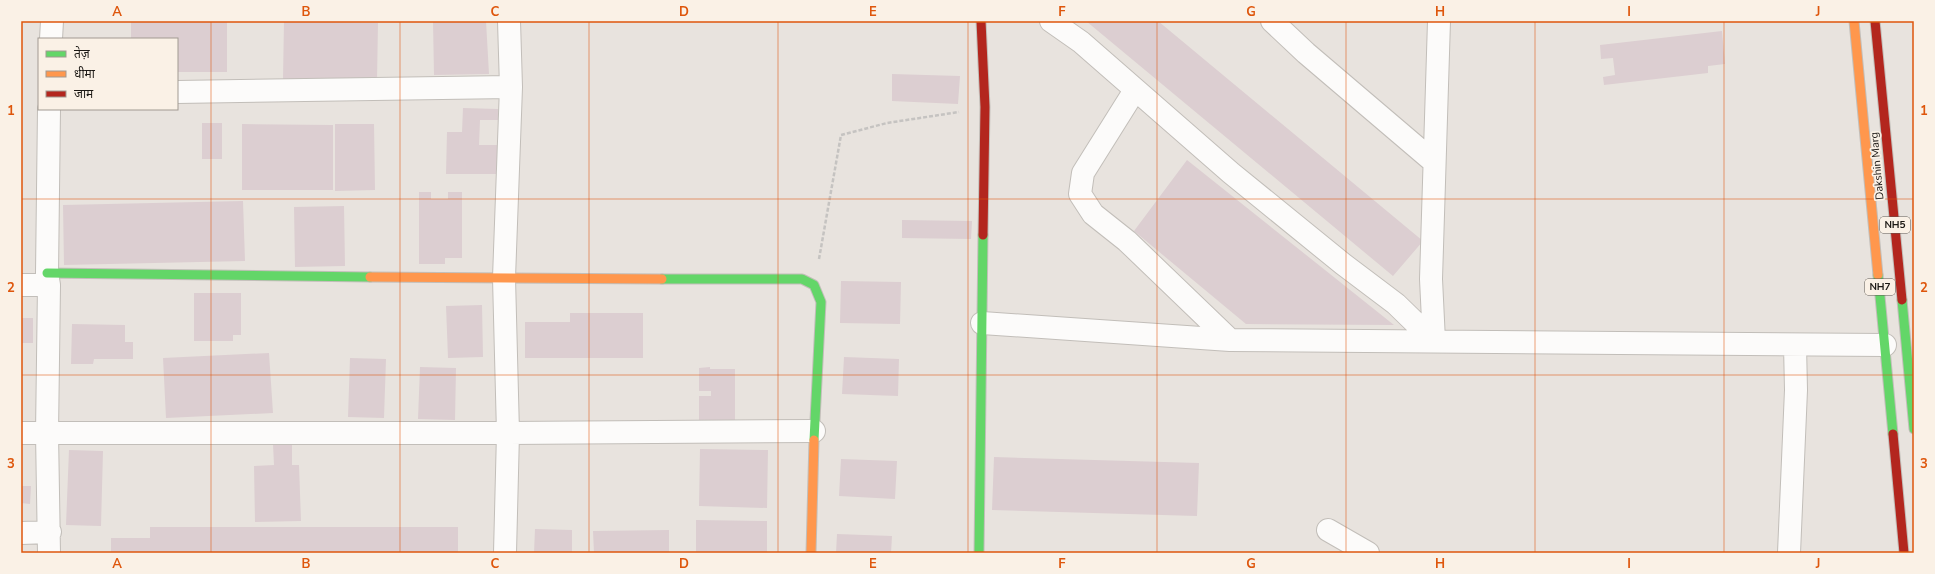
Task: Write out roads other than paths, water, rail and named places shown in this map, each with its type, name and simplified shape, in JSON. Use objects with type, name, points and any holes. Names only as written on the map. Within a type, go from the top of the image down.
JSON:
[{"type":"main road","points":[[979,553],[985,107],[981,21]]},
{"type":"main road","name":"NH7","points":[[1854,21],[1904,553]]},
{"type":"main road","name":"Dakshin Marg","points":[[1875,21],[1914,429]]},
{"type":"main road","points":[[48,279],[802,279],[814,284],[821,302],[814,431],[811,553]]},
{"type":"street","points":[[51,38],[52,21]]},
{"type":"street","points":[[505,553],[508,433],[504,278],[511,87],[509,21]]},
{"type":"street","points":[[1051,21],[1081,42],[1231,173],[1343,264],[1396,304],[1434,341]]},
{"type":"street","points":[[1272,21],[1306,53],[1434,162]]},
{"type":"street","points":[[1434,341],[1431,279],[1439,21]]},
{"type":"street","points":[[178,92],[511,87]]},
{"type":"street","points":[[1135,90],[1083,173],[1080,194],[1093,214],[1127,241],[1230,340]]},
{"type":"street","points":[[21,533],[50,543],[47,433],[49,110]]},
{"type":"street","points":[[21,285],[48,279]]},
{"type":"street","points":[[982,323],[1230,340],[1885,345]]},
{"type":"street","points":[[1790,553],[1796,390],[1794,345]]},
{"type":"street","points":[[21,433],[508,433],[814,431]]},
{"type":"street","points":[[1328,530],[1368,553]]}]
